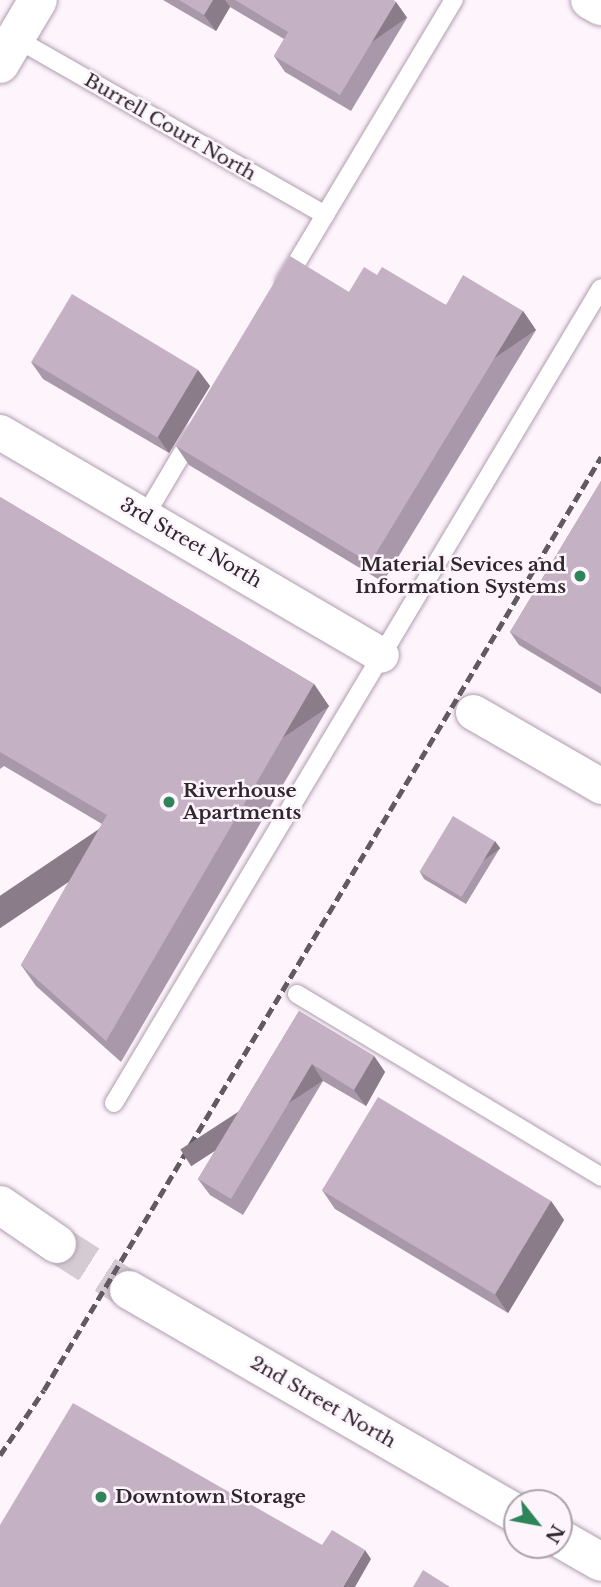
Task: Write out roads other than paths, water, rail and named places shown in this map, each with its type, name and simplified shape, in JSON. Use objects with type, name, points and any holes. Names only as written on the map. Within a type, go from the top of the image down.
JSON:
[{"type":"street","points":[[8,51],[38,0]]},
{"type":"street","points":[[590,0],[601,6]]},
{"type":"street","name":"3rd Street North","points":[[0,432],[381,655]]},
{"type":"street","points":[[473,712],[601,786]]},
{"type":"street","points":[[0,1205],[57,1244]]},
{"type":"street","name":"2nd Street North","points":[[129,1290],[503,1506]]},
{"type":"street","points":[[573,1546],[601,1562]]},
{"type":"lane","points":[[276,296],[454,0]]},
{"type":"lane","name":"Burrell Court North","points":[[8,51],[325,215]]},
{"type":"lane","points":[[114,1103],[601,288]]},
{"type":"lane","points":[[145,516],[200,424]]},
{"type":"lane","points":[[297,994],[601,1177]]},
{"type":"tunnel","points":[[57,1244],[129,1290]]},
{"type":"railway","points":[[0,1455],[44,1390],[601,457]]},
{"type":"place","name":"Material Sevices and Information Systems","points":[[580,576]]},
{"type":"place","name":"Riverhouse Apartments","points":[[169,802]]},
{"type":"place","name":"Downtown Storage","points":[[101,1497]]}]
